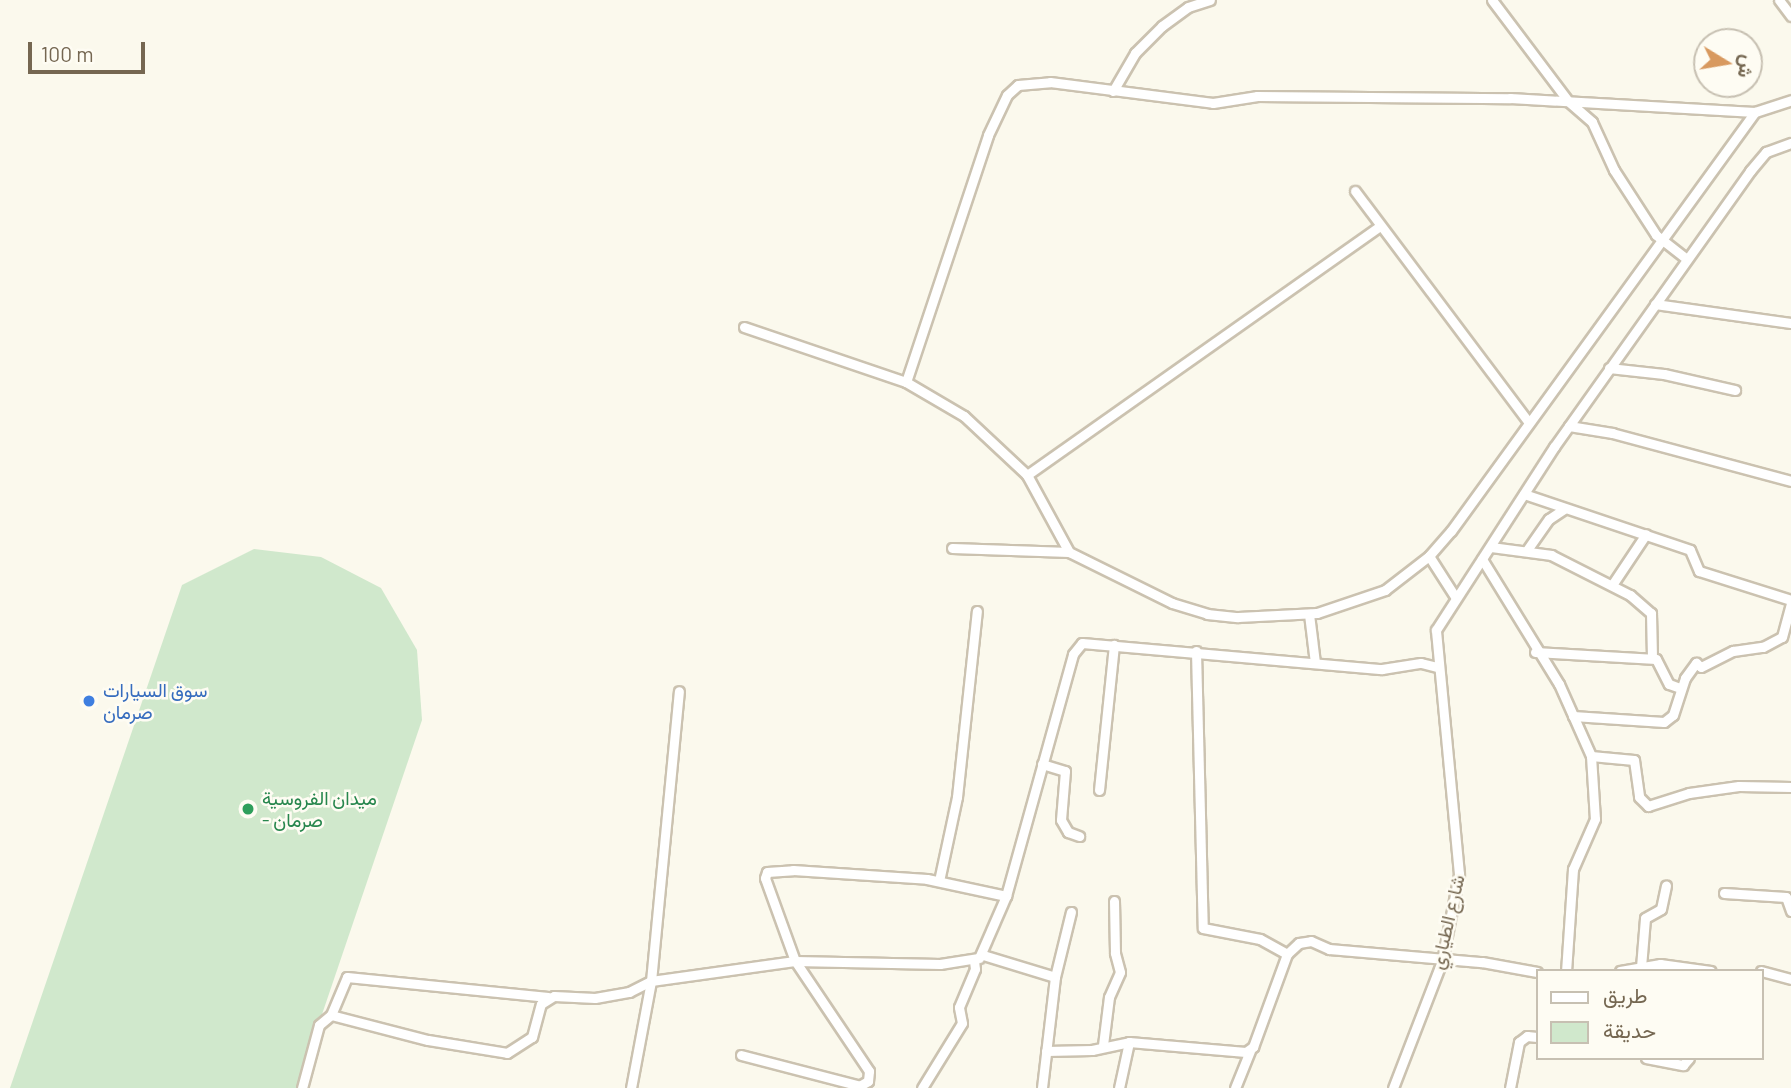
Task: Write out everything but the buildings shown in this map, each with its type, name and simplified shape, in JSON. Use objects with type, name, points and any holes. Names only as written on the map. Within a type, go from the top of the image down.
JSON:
[{"type":"street","points":[[1112,91],[1135,53],[1162,26],[1188,7],[1210,0]]},
{"type":"street","points":[[1492,0],[1568,101],[1592,122],[1614,170],[1661,240],[1686,259]]},
{"type":"street","points":[[1779,0],[1791,16]]},
{"type":"street","points":[[906,382],[978,163],[1007,95],[1018,85],[1033,82],[1213,103],[1277,96],[1568,101],[1755,112],[1791,100]]},
{"type":"street","points":[[952,548],[1069,552],[1139,589],[1207,614],[1265,618],[1309,614],[1385,590],[1429,556],[1492,479],[1528,421],[1755,112]]},
{"type":"street","name":"شارع الطياري","points":[[1393,1088],[1442,961],[1460,865],[1434,634],[1569,426],[1686,259],[1760,158],[1791,144]]},
{"type":"street","points":[[1354,191],[1528,421]]},
{"type":"street","points":[[1027,475],[1380,226]]},
{"type":"street","points":[[1655,303],[1791,323]]},
{"type":"street","points":[[744,327],[906,382],[964,416],[1027,475],[1069,552]]},
{"type":"street","points":[[1609,368],[1664,374],[1735,390]]},
{"type":"street","points":[[1569,426],[1612,433],[1791,481]]},
{"type":"street","points":[[1524,494],[1692,552],[1699,571],[1791,602],[1782,636],[1763,647],[1733,651],[1701,667],[1696,663],[1680,688],[1677,708],[1664,722],[1573,716]]},
{"type":"street","points":[[1527,550],[1549,519],[1564,509]]},
{"type":"street","points":[[1612,585],[1646,534]]},
{"type":"street","points":[[1491,547],[1527,550],[1571,562],[1612,585],[1651,613],[1652,658]]},
{"type":"street","points":[[1429,556],[1456,598]]},
{"type":"street","points":[[1482,559],[1535,652],[1559,684],[1591,756],[1595,819],[1573,869],[1566,969]]},
{"type":"street","points":[[939,881],[959,784],[977,611]]},
{"type":"street","points":[[1309,614],[1315,663]]},
{"type":"street","points":[[922,1088],[962,1023],[959,1007],[1006,896],[1074,650],[1085,642],[1382,669],[1421,663],[1437,667]]},
{"type":"street","points":[[1099,790],[1114,645]]},
{"type":"street","points":[[1196,651],[1203,928],[1260,939],[1287,954]]},
{"type":"street","points":[[1535,652],[1652,658],[1661,662],[1669,684],[1680,688]]},
{"type":"street","points":[[631,1088],[651,981],[679,691]]},
{"type":"street","points":[[1591,756],[1633,760],[1639,797],[1648,806],[1689,793],[1739,786],[1791,787]]},
{"type":"street","points":[[1042,764],[1065,771],[1061,820],[1068,832],[1079,836]]},
{"type":"street","points":[[741,1055],[859,1087],[869,1071],[795,961],[765,878],[767,872],[793,870],[939,881],[1006,896]]},
{"type":"street","points":[[1641,967],[1645,918],[1661,909],[1666,886]]},
{"type":"street","points":[[1724,893],[1786,897],[1791,911]]},
{"type":"street","points":[[1103,1045],[1109,997],[1120,972],[1114,901]]},
{"type":"street","points":[[1042,1088],[1055,977],[1071,912]]},
{"type":"street","points":[[1236,1088],[1287,954],[1299,943],[1311,941],[1329,949],[1442,961],[1482,962],[1536,972]]},
{"type":"street","points":[[302,1088],[319,1025],[331,1015],[347,977],[548,997],[595,998],[629,992],[651,981],[795,961],[978,958],[1055,977]]},
{"type":"street","points":[[1630,969],[1660,964],[1696,969]]},
{"type":"street","points":[[1763,972],[1791,979]]},
{"type":"street","points":[[331,1015],[428,1040],[507,1053],[532,1037],[541,1004],[548,997]]},
{"type":"street","points":[[1510,1088],[1519,1042],[1527,1036],[1536,1037]]},
{"type":"street","points":[[1046,1051],[1092,1050],[1103,1045],[1129,1042],[1250,1051]]},
{"type":"street","points":[[1119,1088],[1129,1042]]},
{"type":"street","points":[[1657,1060],[1683,1065],[1687,1060]]},
{"type":"green space","name":"ميدان الفروسية - صرمان","points":[[254,549],[321,557],[381,588],[417,650],[422,720],[297,1088],[10,1088],[182,585]]},
{"type":"place","name":"سوق السيارات صرمان","points":[[89,701]]},
{"type":"place","name":"ميدان الفروسية - صرمان","points":[[248,809]]}]
